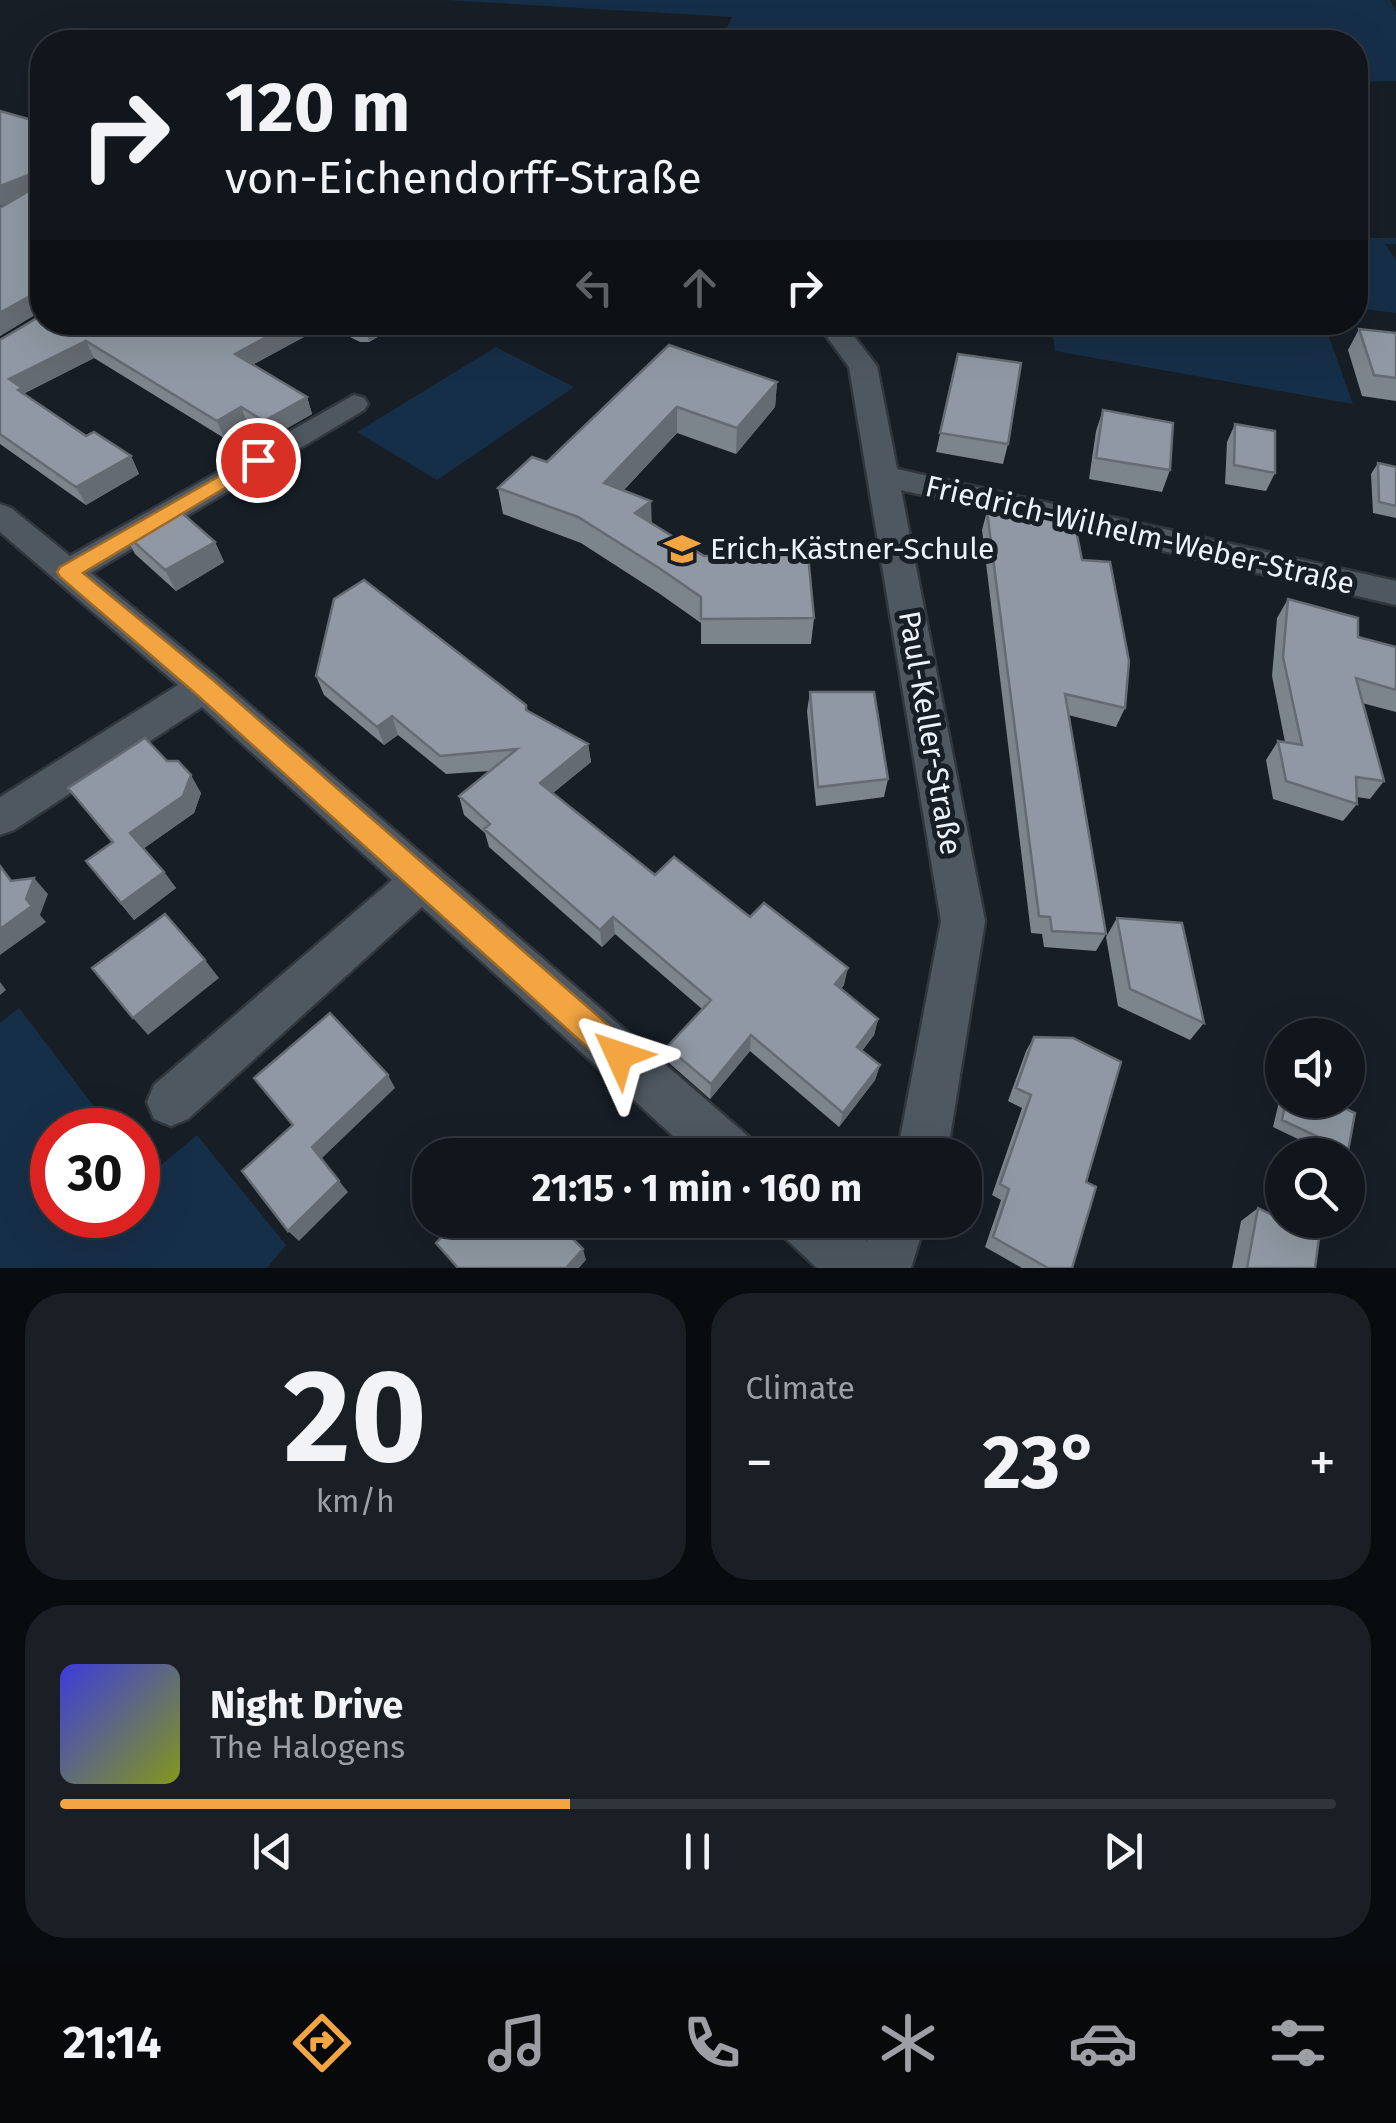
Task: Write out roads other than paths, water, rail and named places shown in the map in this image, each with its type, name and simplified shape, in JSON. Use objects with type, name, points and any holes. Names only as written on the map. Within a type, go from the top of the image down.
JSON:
[{"type":"street","name":"Paul-Keller-Straße","points":[[840,335],[863,366],[962,921],[925,1138]]},
{"type":"street","points":[[68,572],[354,404]]},
{"type":"street","name":"Friedrich-Wilhelm-Weber-Straße","points":[[884,476],[1396,593]]},
{"type":"street","points":[[0,516],[204,687],[712,1138]]},
{"type":"street","points":[[0,818],[204,687]]},
{"type":"street","points":[[170,1102],[423,880]]},
{"type":"street","points":[[824,1238],[857,1268]]},
{"type":"street","points":[[884,1268],[894,1238]]},
{"type":"place","name":"Erich-Kästner-Schule","points":[[682,549]]}]
